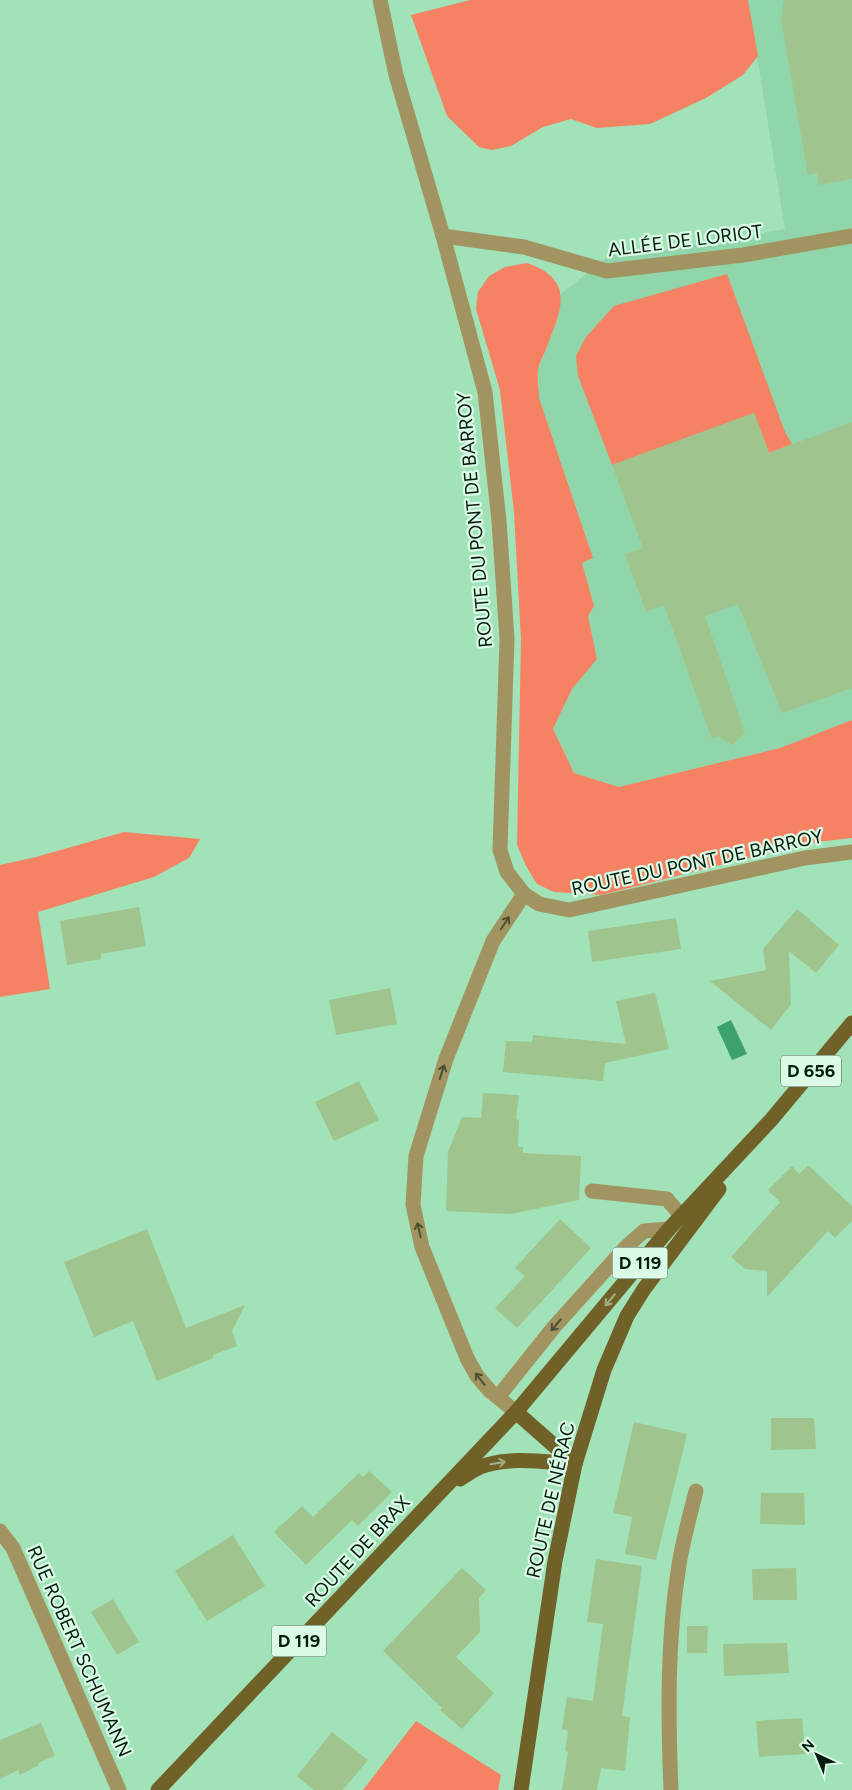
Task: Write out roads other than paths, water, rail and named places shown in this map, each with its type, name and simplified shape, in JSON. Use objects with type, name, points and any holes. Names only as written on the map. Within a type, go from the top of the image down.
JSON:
[{"type":"main road","name":"D 656","points":[[770,1120],[852,1023]]},
{"type":"main road","name":"D 119","points":[[516,1412],[668,1230],[770,1120]]},
{"type":"main road","name":"ROUTE DE NÉRAC","points":[[522,1790],[555,1561],[575,1464],[604,1370],[627,1316],[644,1288],[770,1120]]},
{"type":"main road","points":[[516,1412],[575,1464]]},
{"type":"main road","name":"ROUTE DE BRAX","points":[[158,1790],[516,1412]]},
{"type":"main road","name":"ROUTE DE BRAX","points":[[440,1492],[478,1468],[493,1463],[515,1460],[575,1464]]},
{"type":"street","name":"ROUTE DU PONT DE BARROY","points":[[380,0],[396,75],[443,236],[485,392],[498,521],[507,639],[500,850],[507,872],[524,894],[539,904],[569,910],[796,860],[852,852]]},
{"type":"street","name":"ALLÉE DE LORIOT","points":[[443,236],[524,247],[607,272],[743,255],[852,236]]},
{"type":"street","points":[[516,1412],[477,1376],[467,1358],[422,1247],[413,1205],[416,1156],[446,1059],[493,940],[524,894]]},
{"type":"street","points":[[592,1191],[667,1199],[682,1217]]},
{"type":"street","points":[[498,1397],[554,1328],[626,1247],[644,1231],[668,1230]]},
{"type":"street","points":[[671,1790],[669,1736],[671,1637],[679,1565],[696,1491]]},
{"type":"street","name":"RUE ROBERT SCHUMANN","points":[[0,1530],[13,1548],[119,1790]]}]
